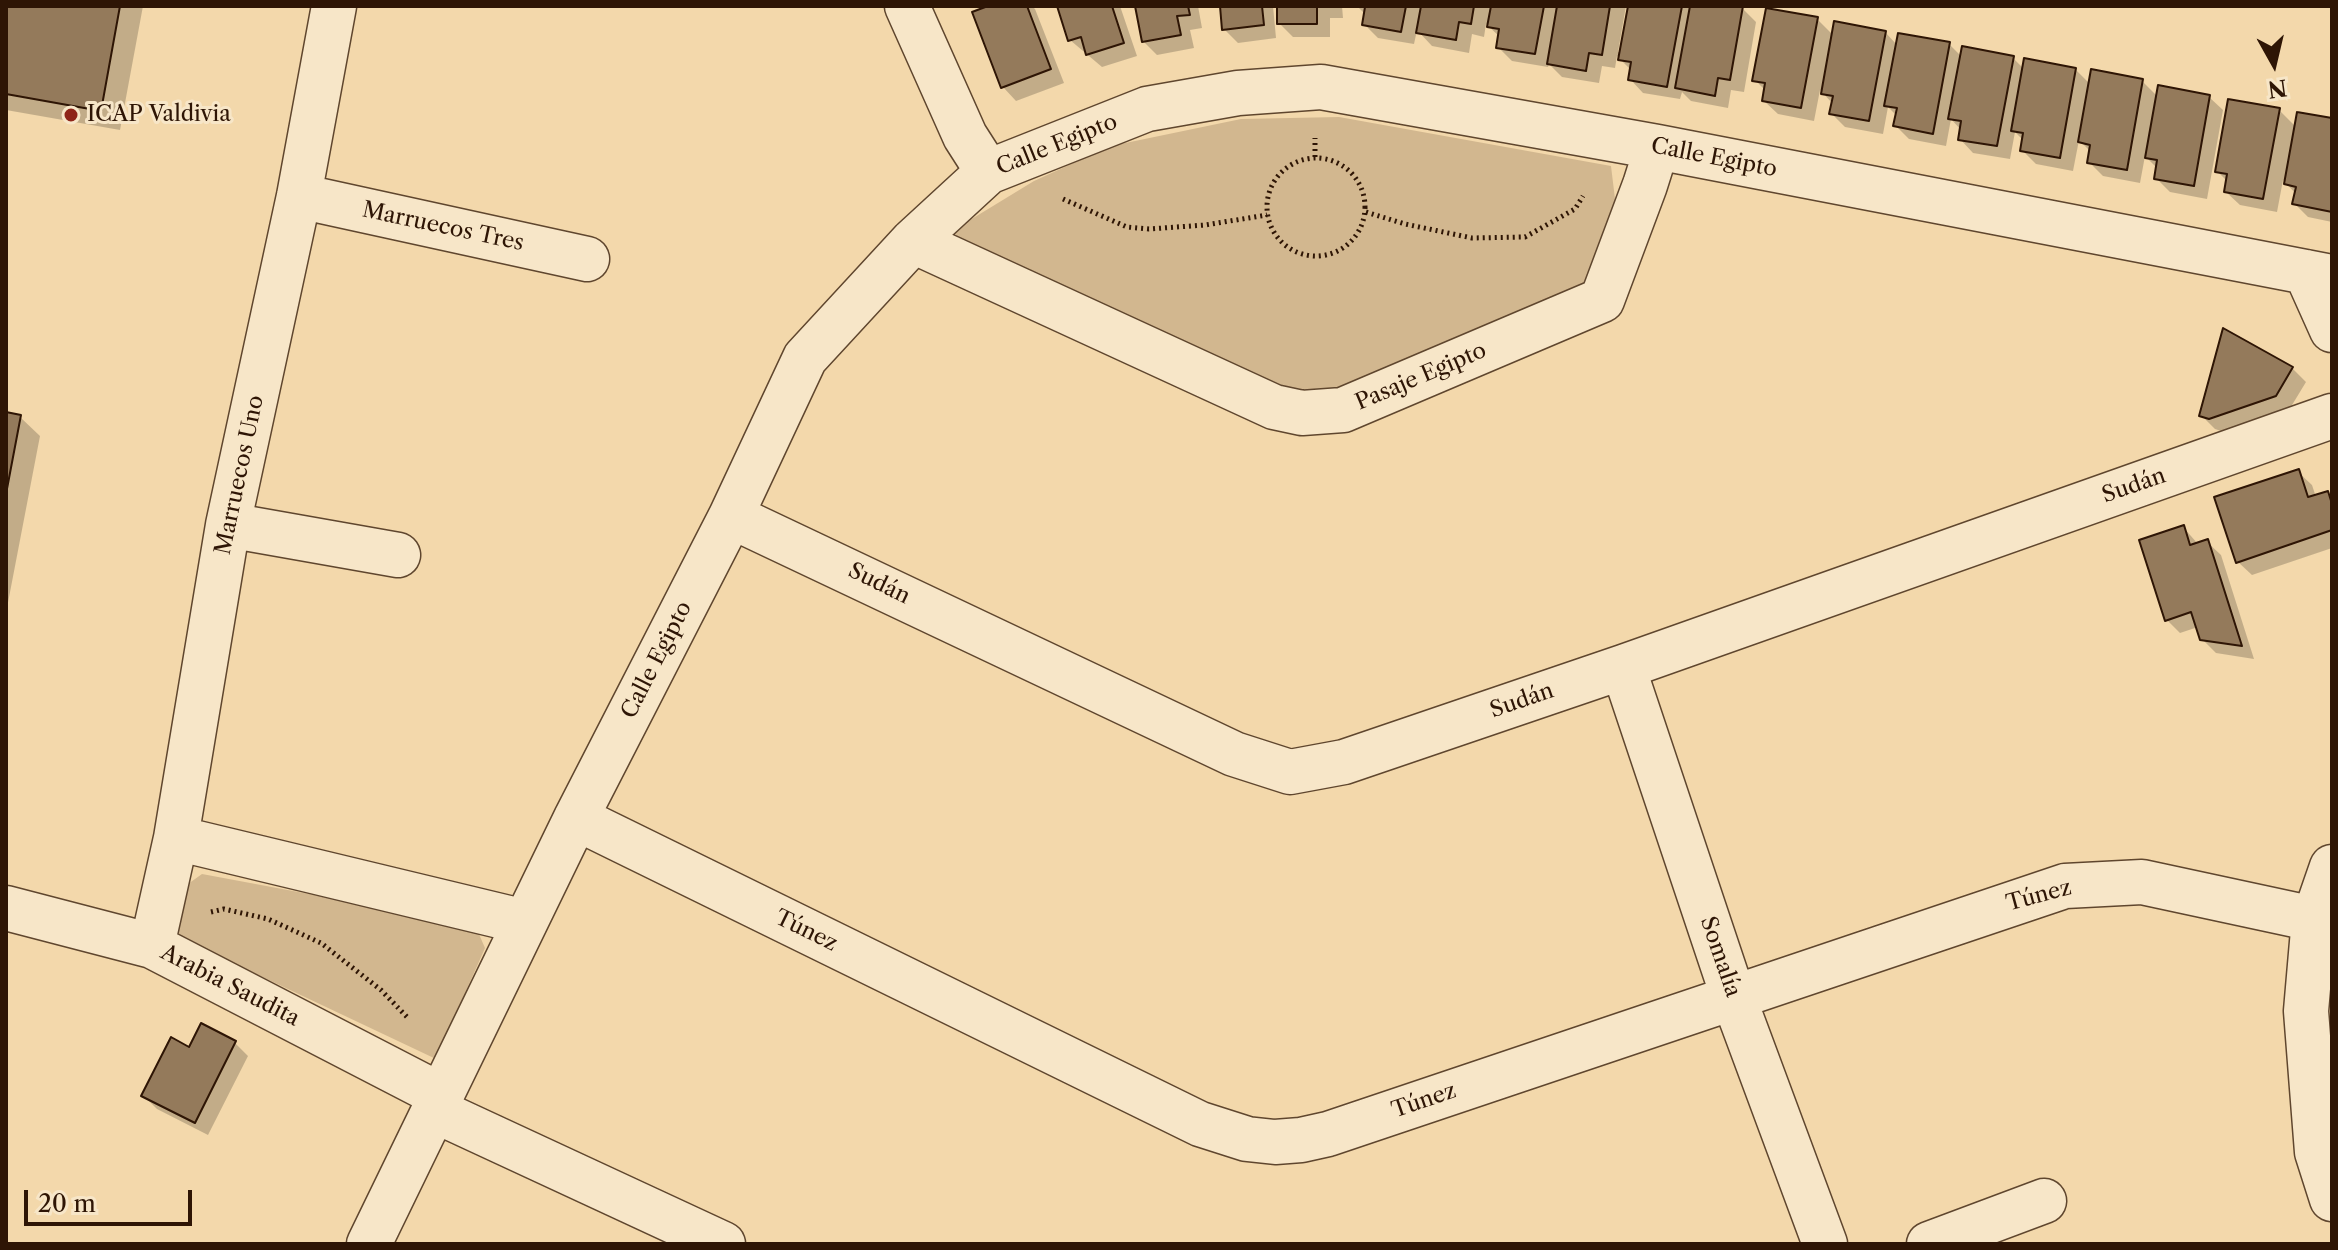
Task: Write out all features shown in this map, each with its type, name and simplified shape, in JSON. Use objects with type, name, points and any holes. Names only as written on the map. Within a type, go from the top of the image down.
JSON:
[{"type":"street","name":"Marruecos Uno","points":[[152,946],[176,838],[228,525],[299,196],[334,6]]},
{"type":"street","points":[[907,6],[965,136],[988,172]]},
{"type":"street","name":"Calle Egipto","points":[[369,1244],[576,818],[731,516],[805,358],[913,241],[988,172],[1147,109],[1238,93],[1321,87],[1657,147],[2319,275]]},
{"type":"street","name":"Pasaje Egipto","points":[[913,241],[1274,407],[1302,413],[1343,410],[1602,300],[1657,147]]},
{"type":"street","name":"Marruecos Tres","points":[[299,196],[587,259]]},
{"type":"street","points":[[2319,275],[2332,330]]},
{"type":"street","name":"Sudán","points":[[731,516],[1234,754],[1290,772],[1344,762],[1623,667],[2332,416]]},
{"type":"street","points":[[228,525],[398,555]]},
{"type":"street","name":"Somalía","points":[[1623,667],[1733,996],[1825,1244]]},
{"type":"street","name":"Túnez","points":[[576,818],[1200,1124],[1247,1139],[1275,1142],[1328,1134],[2065,886],[2142,882],[2314,919]]},
{"type":"street","points":[[176,838],[525,922]]},
{"type":"street","points":[[2331,870],[2314,919],[2306,1011],[2317,1152],[2332,1199]]},
{"type":"street","name":"Arabia Saudita","points":[[6,908],[152,946],[438,1103],[723,1244]]},
{"type":"street","points":[[1929,1244],[2044,1201]]},
{"type":"path","points":[[1315,157],[1332,159],[1347,167],[1358,180],[1366,212],[1353,240],[1341,250],[1326,256],[1310,256],[1295,252],[1282,243],[1272,230],[1267,215],[1267,198],[1273,182],[1299,160],[1315,157]]},
{"type":"path","points":[[988,172],[1070,201],[1127,227],[1149,229],[1205,225],[1267,215]]},
{"type":"path","points":[[1366,212],[1472,238],[1525,237],[1575,209],[1588,188]]},
{"type":"path","points":[[152,946],[188,916],[224,909],[268,919],[321,943],[381,990],[409,1018]]},
{"type":"shaded area","points":[[1339,117],[1611,166],[1615,199],[1607,256],[1592,292],[1358,388],[1304,394],[1247,379],[967,246],[952,231],[1034,181],[1111,146],[1241,119]]},
{"type":"shaded area","points":[[202,874],[475,925],[485,948],[436,1059],[178,937],[173,923],[188,884]]},
{"type":"building","points":[[6,6],[120,6],[101,111],[6,94]]},
{"type":"building","points":[[988,6],[1027,6],[1051,69],[1001,88],[972,12]]},
{"type":"building","points":[[1057,6],[1112,6],[1124,43],[1086,55],[1081,37],[1068,41]]},
{"type":"building","points":[[1135,6],[1188,6],[1190,15],[1177,16],[1181,35],[1142,42]]},
{"type":"building","points":[[1220,6],[1262,6],[1264,25],[1222,30]]},
{"type":"building","points":[[1277,6],[1317,6],[1317,24],[1277,24]]},
{"type":"building","points":[[1360,6],[1406,6],[1401,32],[1362,25],[1365,7]]},
{"type":"building","points":[[1421,6],[1474,6],[1471,24],[1459,22],[1456,40],[1416,33]]},
{"type":"building","points":[[1491,6],[1544,6],[1535,54],[1496,48],[1499,29],[1487,27]]},
{"type":"building","points":[[1557,6],[1610,6],[1602,55],[1589,53],[1586,71],[1547,64]]},
{"type":"building","points":[[1628,6],[1682,6],[1667,87],[1628,80],[1631,62],[1618,60]]},
{"type":"building","points":[[1690,6],[1743,6],[1730,80],[1718,78],[1715,96],[1675,88]]},
{"type":"building","points":[[1766,8],[1818,17],[1801,108],[1762,101],[1765,83],[1752,81]]},
{"type":"building","points":[[1834,21],[1886,31],[1869,121],[1829,114],[1833,96],[1821,94]]},
{"type":"building","points":[[1898,33],[1950,42],[1933,134],[1893,126],[1897,108],[1884,106]]},
{"type":"building","points":[[1962,46],[2014,56],[1997,146],[1958,140],[1961,121],[1948,119]]},
{"type":"building","points":[[2024,58],[2076,68],[2060,158],[2020,151],[2023,133],[2011,131]]},
{"type":"building","points":[[2091,69],[2143,79],[2127,170],[2087,163],[2090,145],[2078,142]]},
{"type":"building","points":[[2158,85],[2210,95],[2194,186],[2154,179],[2157,160],[2145,158]]},
{"type":"building","points":[[2228,99],[2280,108],[2263,199],[2224,192],[2227,174],[2215,172]]},
{"type":"building","points":[[2297,112],[2332,118],[2332,212],[2292,204],[2296,187],[2284,184]]},
{"type":"building","points":[[2223,328],[2293,367],[2276,396],[2209,419],[2199,416]]},
{"type":"building","points":[[6,412],[21,415],[6,494]]},
{"type":"building","points":[[2299,469],[2308,497],[2328,491],[2332,504],[2332,530],[2236,563],[2214,497]]},
{"type":"building","points":[[2184,525],[2190,545],[2208,539],[2242,646],[2200,640],[2191,612],[2165,621],[2139,540]]},
{"type":"building","points":[[201,1023],[236,1041],[195,1123],[141,1096],[171,1037],[189,1047]]},
{"type":"place","name":"ICAP Valdivia","points":[[71,115]]}]
